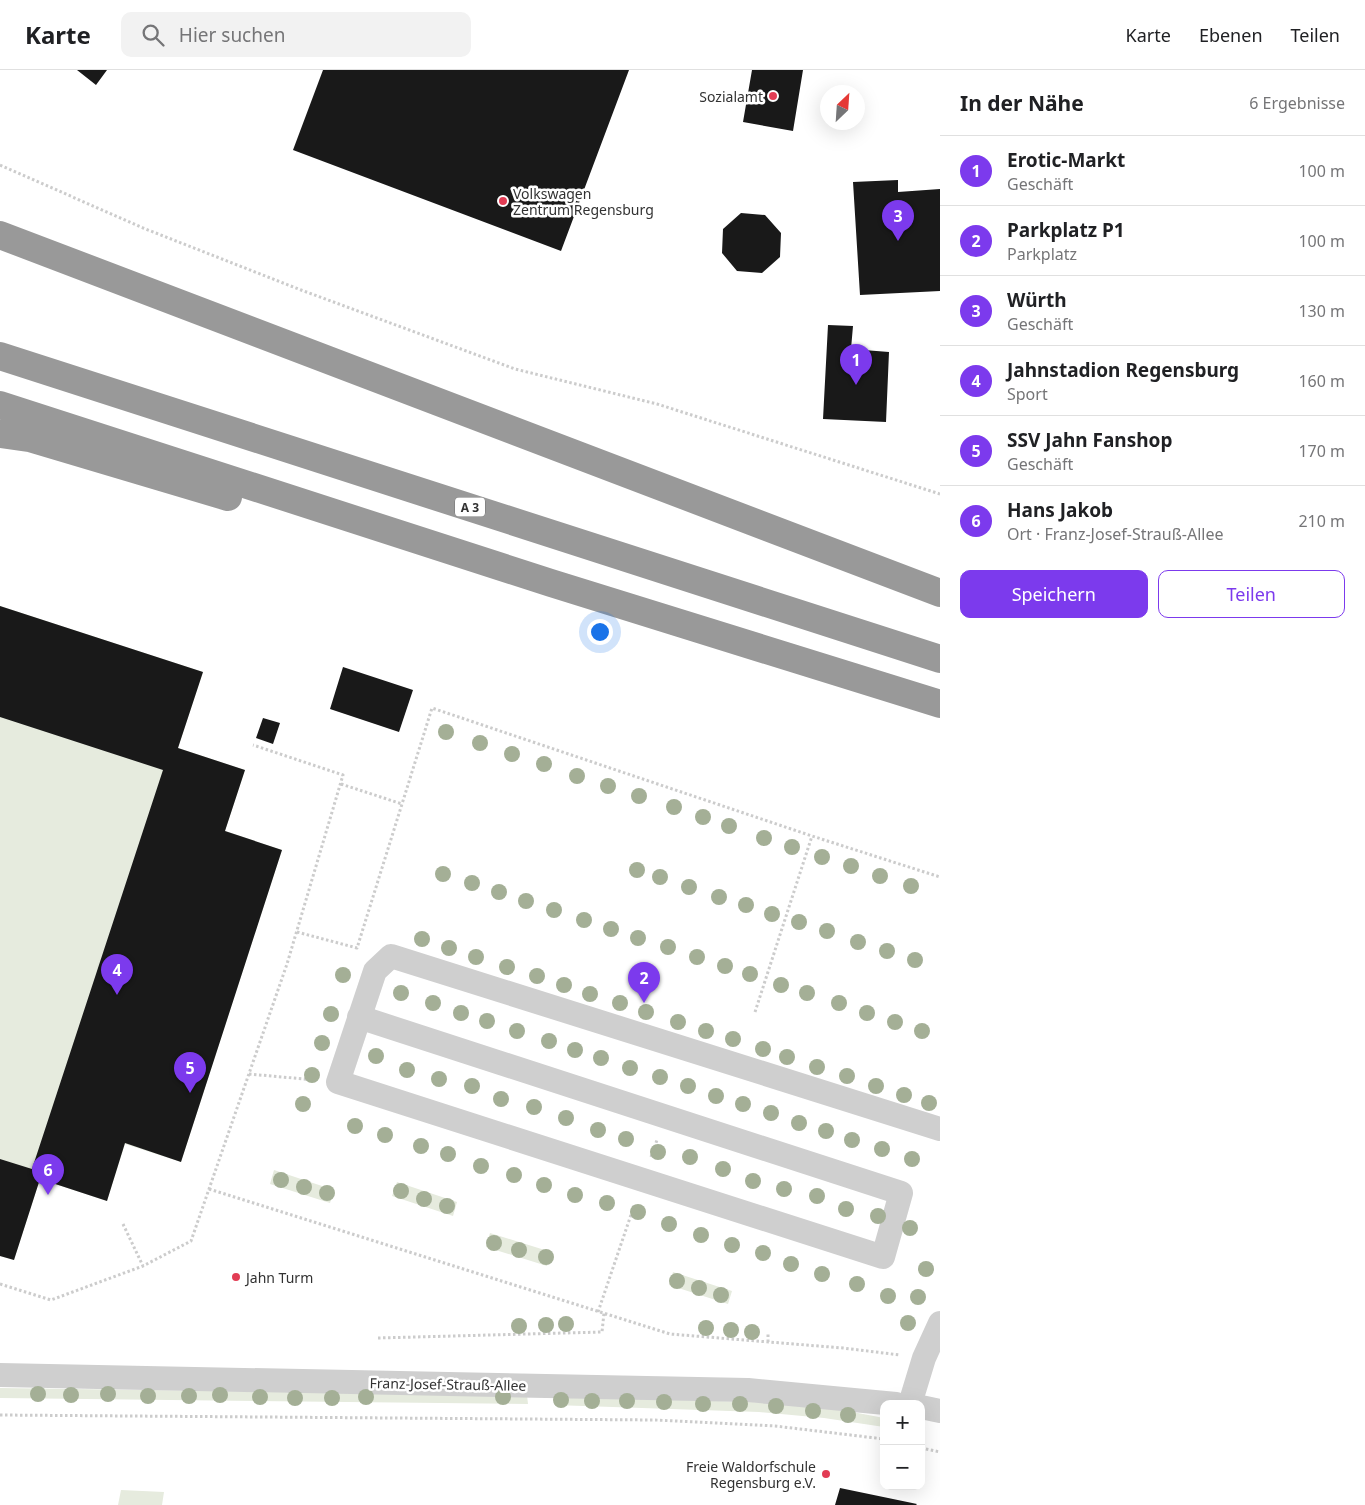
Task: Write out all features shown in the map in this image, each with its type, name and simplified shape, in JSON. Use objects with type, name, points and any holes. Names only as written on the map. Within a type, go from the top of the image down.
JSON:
[{"type":"highway","points":[[0,235],[940,593]]},
{"type":"highway","name":"A 3","points":[[0,356],[940,659]]},
{"type":"highway","points":[[0,405],[551,582],[940,704]]},
{"type":"highway","points":[[0,434],[30,438],[188,486],[551,582]]},
{"type":"street","points":[[359,1017],[901,1193],[883,1257],[338,1082],[359,1017],[374,971],[391,956],[940,1129]]},
{"type":"street","points":[[911,1400],[924,1358],[940,1323]]},
{"type":"street","name":"Franz-Josef-Strauß-Allee","points":[[0,1375],[748,1390],[880,1402]]},
{"type":"street","points":[[925,1408],[940,1411]]},
{"type":"path","points":[[0,165],[143,228],[292,287],[515,369],[657,404],[940,494]]},
{"type":"path","points":[[296,932],[357,948],[432,708],[812,836],[940,877]]},
{"type":"path","points":[[0,1284],[51,1300],[143,1266],[191,1241],[296,932],[344,775],[253,745]]},
{"type":"path","points":[[341,784],[402,804]]},
{"type":"path","points":[[755,1012],[812,836]]},
{"type":"path","points":[[249,1074],[338,1082]]},
{"type":"path","points":[[643,1180],[664,1116]]},
{"type":"path","points":[[209,1189],[670,1334],[843,1348],[924,1358]]},
{"type":"path","points":[[598,1312],[629,1221]]},
{"type":"path","points":[[123,1224],[143,1266]]},
{"type":"path","points":[[378,1338],[602,1332],[604,1313]]},
{"type":"path","points":[[768,1333],[768,1342]]},
{"type":"path","points":[[386,1412],[386,1418]]},
{"type":"path","points":[[0,1415],[655,1420],[775,1426],[880,1439]]},
{"type":"path","points":[[925,1449],[940,1452]]},
{"type":"shaded area","points":[[0,606],[203,672],[178,748],[245,770],[225,831],[282,850],[181,1162],[125,1144],[107,1201],[40,1179],[14,1260],[0,1256]]},
{"type":"shaded area","points":[[274,1170],[334,1190],[330,1203],[270,1184]]},
{"type":"shaded area","points":[[397,1182],[457,1202],[453,1216],[392,1196]]},
{"type":"shaded area","points":[[490,1233],[551,1252],[547,1266],[486,1247]]},
{"type":"shaded area","points":[[673,1272],[732,1291],[728,1304],[669,1285]]},
{"type":"shaded area","points":[[0,1388],[527,1395],[528,1404],[0,1398]]},
{"type":"shaded area","points":[[554,1396],[821,1406],[880,1417],[880,1426],[824,1418],[759,1412],[554,1405]]},
{"type":"shaded area","points":[[121,1490],[164,1492],[162,1505],[118,1505]]},
{"type":"building","points":[[77,70],[107,70],[96,85]]},
{"type":"building","name":"Volkswagen Zentrum Regensburg","points":[[323,70],[629,70],[561,251],[293,150]]},
{"type":"building","name":"Sozialamt","points":[[752,70],[803,70],[793,131],[743,122]]},
{"type":"building","points":[[898,180],[898,192],[940,189],[940,291],[860,295],[853,182]]},
{"type":"building","points":[[741,213],[765,215],[781,233],[780,257],[762,273],[737,271],[722,253],[723,229]]},
{"type":"building","points":[[828,325],[853,326],[851,349],[889,352],[886,422],[823,419]]},
{"type":"building","points":[[0,606],[203,672],[178,748],[245,770],[225,831],[282,850],[181,1162],[125,1143],[107,1201],[40,1179],[14,1260],[0,1256],[0,1159],[32,1169],[163,770],[0,717]]},
{"type":"building","points":[[343,667],[413,690],[399,732],[330,709]]},
{"type":"building","points":[[263,718],[280,723],[273,744],[256,738]]},
{"type":"building","points":[[840,1488],[917,1504],[835,1505]]},
{"type":"place","name":"Sozialamt","points":[[773,96]]},
{"type":"place","name":"Volkswagen Zentrum Regensburg","points":[[503,201]]},
{"type":"place","name":"Würth","points":[[898,241]]},
{"type":"place","name":"Erotic-Markt","points":[[856,385]]},
{"type":"place","name":"Jahnstadion Regensburg","points":[[117,995]]},
{"type":"place","name":"Parkplatz P1","points":[[644,1003]]},
{"type":"place","name":"SSV Jahn Fanshop","points":[[190,1093]]},
{"type":"place","name":"Hans Jakob","points":[[48,1195]]},
{"type":"place","name":"Jahn Turm","points":[[236,1277]]},
{"type":"place","name":"Freie Waldorfschule Regensburg e.V.","points":[[826,1474]]}]
